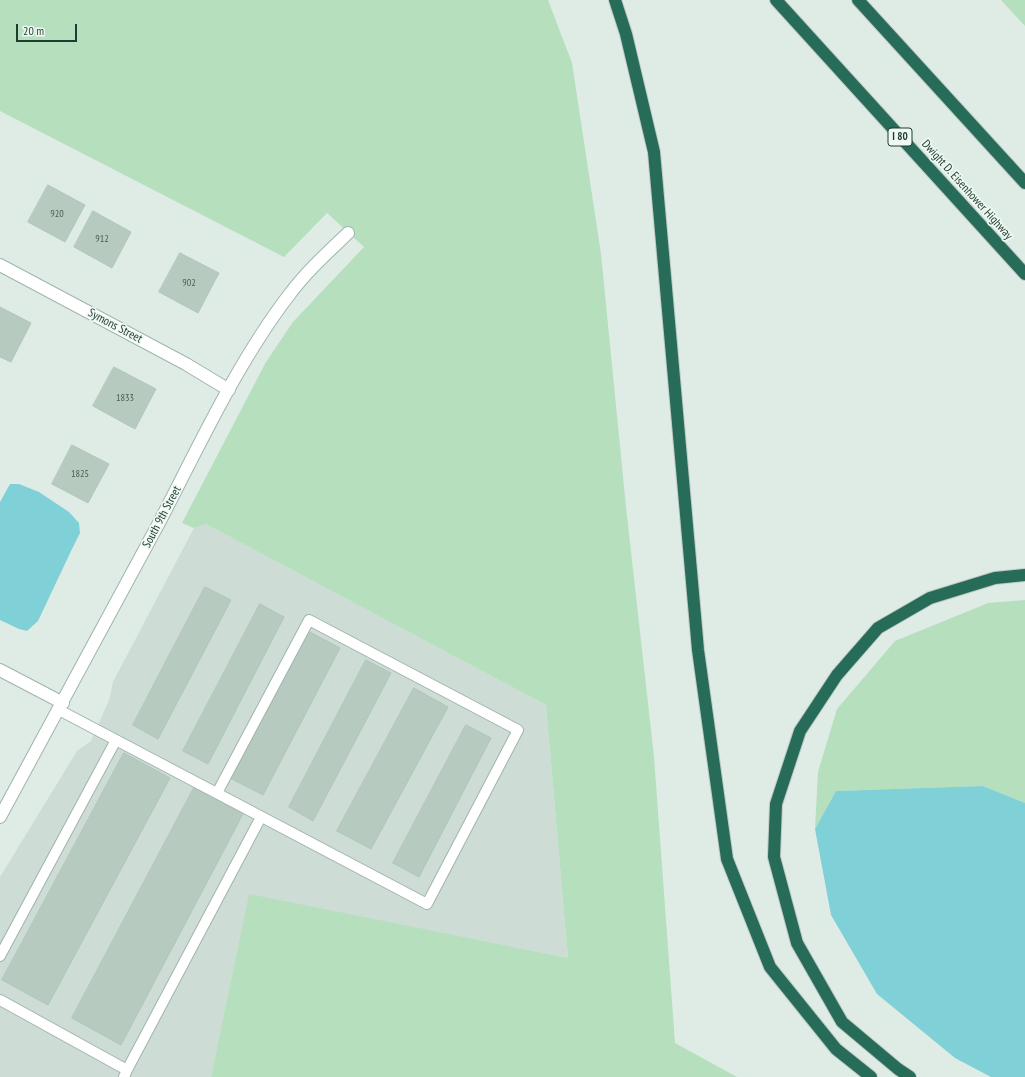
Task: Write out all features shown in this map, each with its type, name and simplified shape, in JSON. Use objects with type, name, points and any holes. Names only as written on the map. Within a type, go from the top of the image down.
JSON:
[{"type":"highway","points":[[615,0],[626,34],[654,152],[698,650],[726,859],[770,967],[836,1049],[871,1077]]},
{"type":"highway","name":"Dwight D. Eisenhower Highway","points":[[776,0],[1025,274]]},
{"type":"highway","points":[[858,0],[1025,183]]},
{"type":"highway","points":[[910,1077],[898,1069],[842,1022],[797,943],[774,857],[776,804],[800,731],[837,675],[878,628],[930,598],[995,578],[1025,575]]},
{"type":"street","name":"South 9th Street","points":[[0,817],[61,707],[229,390],[261,334],[290,294],[314,265],[348,233]]},
{"type":"street","name":"Symons Street","points":[[0,265],[186,364],[229,390]]},
{"type":"street","points":[[0,670],[61,707]]},
{"type":"lane","points":[[61,707],[116,740],[427,904],[518,730],[309,620],[217,793]]},
{"type":"lane","points":[[0,956],[116,740]]},
{"type":"lane","points":[[0,1000],[125,1073],[261,816]]},
{"type":"shaded area","points":[[206,524],[546,705],[568,958],[249,895],[211,1077],[0,1077],[0,877],[77,751],[91,741],[109,700],[113,682],[194,528]]},
{"type":"green space","points":[[0,0],[548,0],[572,63],[601,254],[626,507],[654,757],[675,1043],[737,1077],[211,1077],[249,894],[568,958],[546,705],[206,524],[194,528],[182,523],[266,362],[293,322],[364,247],[327,213],[284,257],[0,111]]},
{"type":"green space","points":[[1001,0],[1025,0],[1025,26]]},
{"type":"green space","points":[[1025,600],[1025,803],[983,786],[836,791],[815,829],[818,772],[837,709],[895,641],[988,603]]},
{"type":"water","points":[[10,484],[19,484],[39,492],[69,512],[79,523],[80,533],[38,621],[27,631],[0,620],[0,502]]},
{"type":"water","points":[[983,786],[1025,803],[1025,1077],[991,1077],[955,1058],[877,994],[831,915],[815,829],[836,791]]},
{"type":"building","points":[[48,185],[85,205],[65,242],[28,222]]},
{"type":"building","points":[[93,211],[131,232],[112,268],[74,247]]},
{"type":"building","points":[[180,253],[219,273],[198,313],[159,292]]},
{"type":"building","points":[[0,307],[31,323],[11,362],[0,357]]},
{"type":"building","points":[[114,367],[156,389],[135,429],[93,406]]},
{"type":"building","points":[[72,445],[109,464],[88,503],[52,484]]},
{"type":"building","points":[[205,587],[231,600],[158,739],[133,725]]},
{"type":"building","points":[[260,604],[284,617],[208,764],[183,751]]},
{"type":"building","points":[[306,630],[340,648],[263,795],[228,777]]},
{"type":"building","points":[[366,660],[391,673],[313,821],[289,807]]},
{"type":"building","points":[[414,688],[448,707],[371,849],[337,831]]},
{"type":"building","points":[[466,725],[491,738],[419,877],[393,863]]},
{"type":"building","points":[[124,753],[170,778],[48,1005],[2,980]]},
{"type":"building","points":[[195,786],[244,812],[121,1045],[72,1018]]}]
